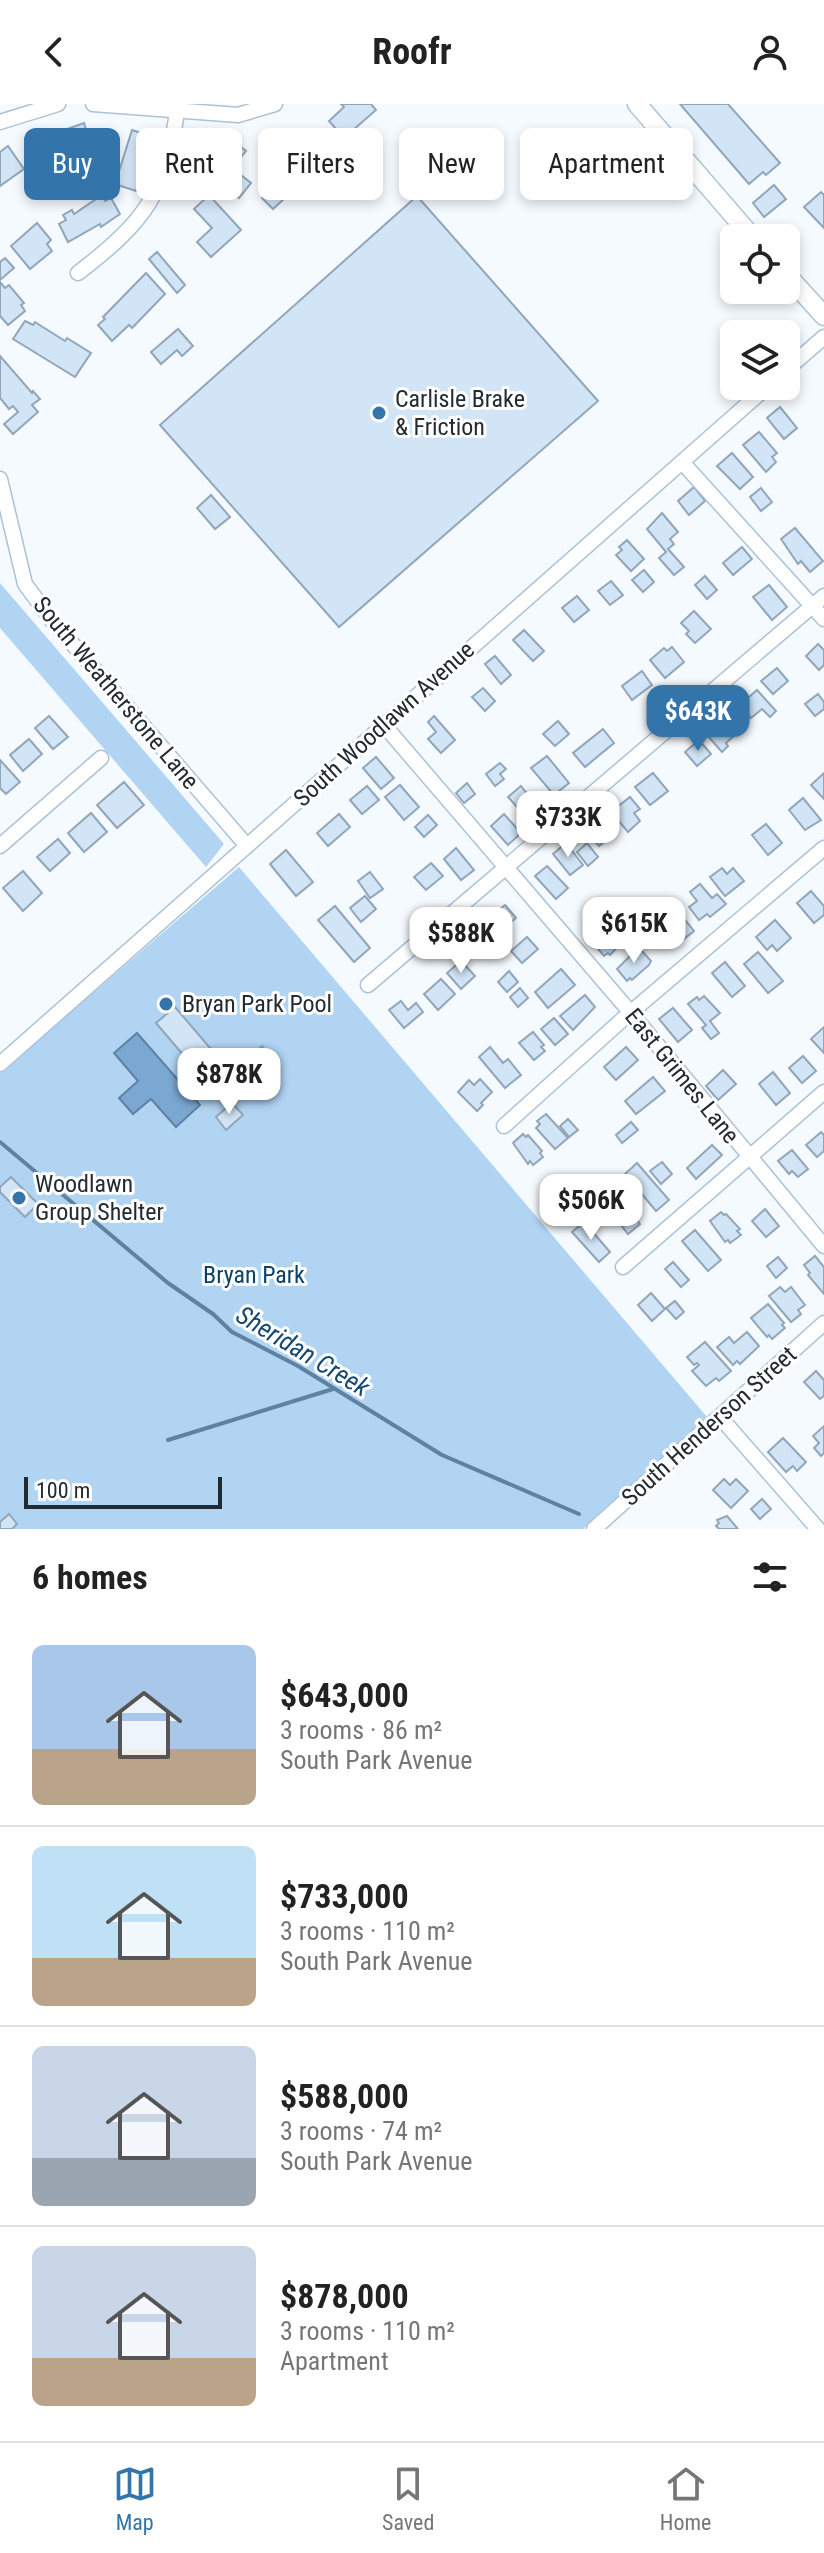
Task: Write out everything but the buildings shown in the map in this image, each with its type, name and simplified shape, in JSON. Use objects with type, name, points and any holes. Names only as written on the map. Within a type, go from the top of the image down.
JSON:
[{"type":"main road","points":[[637,104],[741,224]]},
{"type":"main road","points":[[800,289],[824,316]]},
{"type":"street","points":[[0,122],[58,104]]},
{"type":"street","points":[[93,104],[178,108],[238,115],[275,104]]},
{"type":"street","points":[[78,273],[135,224],[156,194],[171,153],[178,108]]},
{"type":"street","points":[[800,358],[824,337]]},
{"type":"street","name":"South Woodlawn Avenue","points":[[0,1064],[752,400]]},
{"type":"street","points":[[682,462],[818,601],[824,619]]},
{"type":"street","name":"South Weatherstone Lane","points":[[0,479],[25,584],[51,619],[247,846]]},
{"type":"street","points":[[368,985],[818,601]]},
{"type":"street","name":"East Grimes Lane","points":[[383,724],[631,1013],[824,1246]]},
{"type":"street","points":[[0,846],[101,758]]},
{"type":"street","points":[[504,1126],[824,848]]},
{"type":"street","points":[[623,1267],[824,1092]]},
{"type":"street","name":"South Henderson Street","points":[[594,1529],[824,1323]]},
{"type":"street","points":[[720,1417],[818,1529]]},
{"type":"green space","points":[[0,583],[224,844],[206,867],[0,628]]},
{"type":"green space","name":"Bryan Park","points":[[239,867],[707,1417],[583,1529],[0,1529],[0,1073]]},
{"type":"shaded area","points":[[137,1033],[200,1105],[176,1127],[151,1099],[133,1114],[119,1098],[138,1081],[114,1053]]},
{"type":"shaded area","points":[[240,1066],[263,1091],[239,1098],[223,1089],[219,1084]]},
{"type":"waterway","name":"Sheridan Creek","points":[[0,1142],[168,1283],[213,1314],[232,1332],[298,1366],[442,1455],[579,1514]]},
{"type":"waterway","points":[[168,1440],[333,1389]]},
{"type":"place","name":"Carlisle Brake & Friction","points":[[379,413]]},
{"type":"place","name":"Bryan Park Pool","points":[[166,1004]]},
{"type":"place","name":"Woodlawn Group Shelter","points":[[19,1198]]}]
